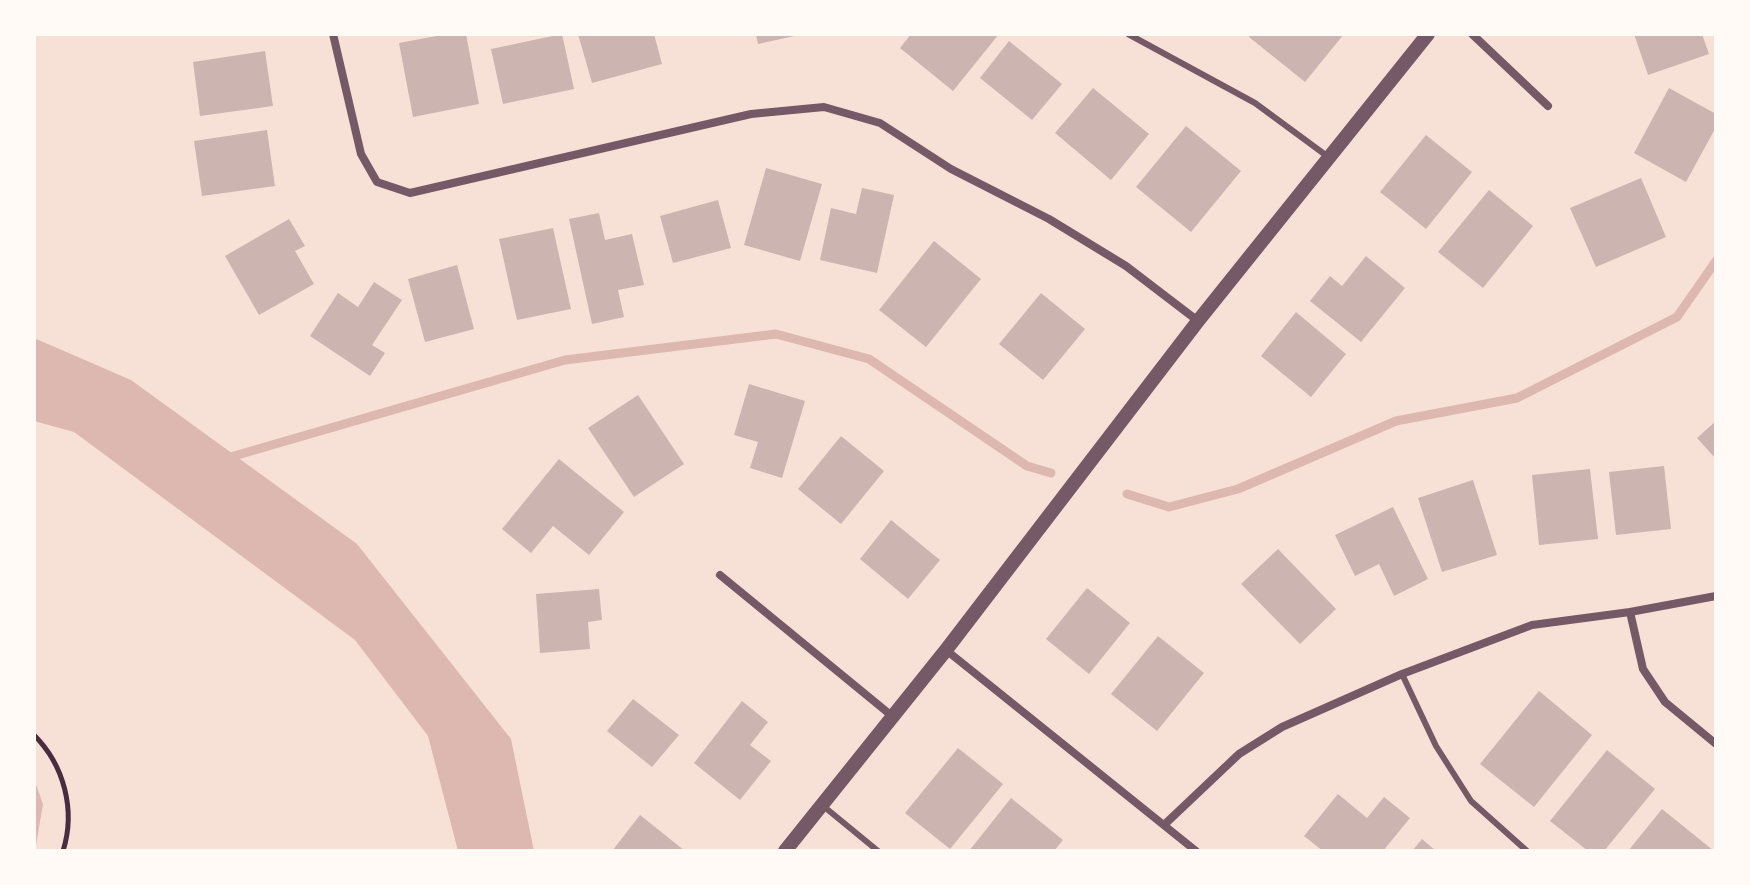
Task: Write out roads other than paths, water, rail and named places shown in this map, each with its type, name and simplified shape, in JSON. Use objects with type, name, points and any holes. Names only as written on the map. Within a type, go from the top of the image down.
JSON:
[{"type":"street","points":[[333,34],[361,154],[377,182],[410,193],[751,114],[824,107],[880,123],[951,169],[1049,219],[1126,266],[1198,321]]},
{"type":"street","points":[[785,851],[946,650],[1198,321],[1428,34]]},
{"type":"street","points":[[1472,34],[1548,106]]},
{"type":"street","points":[[720,575],[892,716]]},
{"type":"street","points":[[1164,825],[1239,754],[1271,734],[1402,674],[1532,625],[1630,612],[1716,596]]},
{"type":"street","points":[[1630,612],[1643,669],[1665,702],[1716,744]]},
{"type":"street","points":[[946,650],[1196,851]]},
{"type":"lane","points":[[1128,34],[1255,103],[1330,158]]},
{"type":"lane","points":[[1402,674],[1436,746],[1471,801],[1527,851]]},
{"type":"lane","points":[[820,804],[878,851]]},
{"type":"waterway","points":[[1127,494],[1169,507],[1238,489],[1396,421],[1517,398],[1677,317],[1716,261]]},
{"type":"waterway","points":[[227,458],[565,360],[776,334],[869,359],[1027,466],[1051,473]]}]
